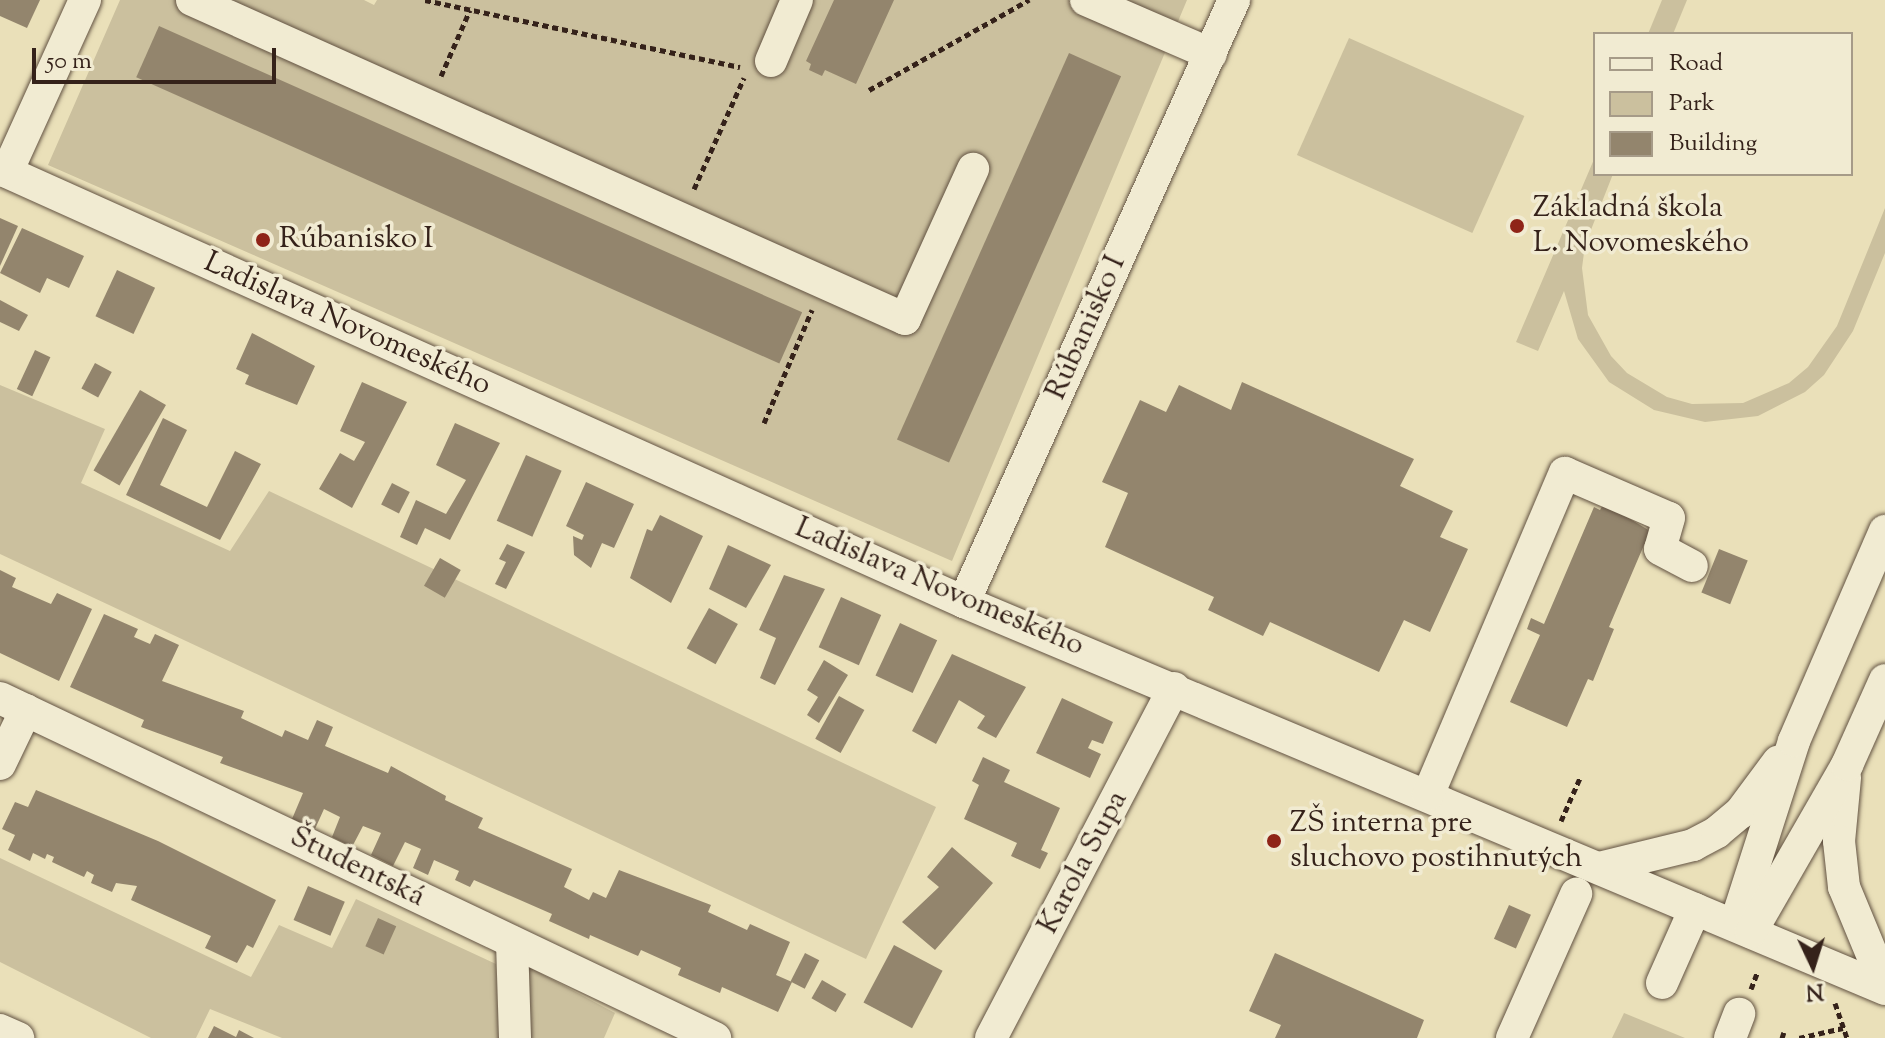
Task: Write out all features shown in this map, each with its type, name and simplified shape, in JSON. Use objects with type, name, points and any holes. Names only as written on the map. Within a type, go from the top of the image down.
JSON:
[{"type":"street","points":[[4,171],[85,0]]},
{"type":"street","points":[[192,0],[905,319],[973,169]]},
{"type":"street","points":[[771,61],[797,0]]},
{"type":"street","points":[[1086,0],[1211,54]]},
{"type":"street","name":"Rúbanisko I","points":[[964,602],[1234,0]]},
{"type":"street","name":"Ladislava Novomeského","points":[[4,171],[964,602],[1885,988]]},
{"type":"street","points":[[1428,795],[1565,473],[1669,518],[1660,549],[1692,566]]},
{"type":"street","points":[[1743,929],[1794,741],[1885,531]]},
{"type":"street","points":[[1743,929],[1847,765],[1885,680]]},
{"type":"street","name":"Karola Supa","points":[[991,1038],[1174,688]]},
{"type":"street","points":[[0,764],[13,704]]},
{"type":"street","name":"Študentská","points":[[13,704],[715,1038]]},
{"type":"street","points":[[1599,868],[1693,845],[1717,832],[1740,813],[1794,741]]},
{"type":"street","points":[[1847,765],[1839,841],[1844,887],[1885,988]]},
{"type":"street","points":[[1512,1038],[1576,894]]},
{"type":"street","points":[[1662,983],[1695,909]]},
{"type":"street","points":[[512,942],[515,1038]]},
{"type":"street","points":[[0,1030],[18,1038]]},
{"type":"path","points":[[425,0],[748,69],[681,220]]},
{"type":"path","points":[[869,90],[1029,0]]},
{"type":"path","points":[[428,107],[470,10]]},
{"type":"path","points":[[764,423],[823,283]]},
{"type":"path","points":[[1835,1002],[1847,1038]]},
{"type":"path","points":[[1799,1038],[1843,1028]]},
{"type":"green space","points":[[120,0],[364,0],[374,5],[377,0],[1187,0],[952,561],[48,165]]},
{"type":"green space","points":[[1662,0],[1687,0],[1674,32],[1649,32]]},
{"type":"green space","points":[[1349,38],[1524,116],[1472,233],[1297,155]]},
{"type":"green space","points":[[1593,162],[1593,176],[1612,176],[1585,245],[1582,268],[1588,315],[1611,356],[1627,373],[1667,397],[1692,404],[1743,403],[1789,383],[1808,367],[1837,326],[1885,208],[1885,253],[1853,331],[1824,375],[1805,392],[1758,416],[1705,422],[1654,410],[1609,382],[1578,339],[1564,291],[1538,351],[1516,342]]},
{"type":"green space","points":[[0,385],[105,429],[81,483],[230,551],[269,491],[936,807],[866,959],[0,554]]},
{"type":"green space","points":[[0,858],[251,977],[279,925],[332,948],[356,899],[496,964],[499,1038],[282,1038],[210,1009],[196,1038],[151,1038],[0,962]]},
{"type":"green space","points":[[527,966],[615,1013],[604,1038],[527,1038]]},
{"type":"green space","points":[[1624,1013],[1685,1038],[1612,1038]]},
{"type":"building","points":[[0,0],[40,0],[27,28],[0,16]]},
{"type":"building","points":[[834,0],[894,0],[856,84],[825,70],[822,76],[809,70],[811,64],[806,61]]},
{"type":"building","points":[[159,26],[802,312],[779,364],[136,77]]},
{"type":"building","points":[[1069,53],[1121,76],[949,463],[897,439]]},
{"type":"building","points":[[0,218],[18,226],[0,266]]},
{"type":"building","points":[[22,228],[84,256],[69,288],[47,278],[40,293],[0,273]]},
{"type":"building","points":[[117,270],[155,288],[134,334],[95,316]]},
{"type":"building","points":[[0,300],[28,315],[19,331],[0,322]]},
{"type":"building","points":[[252,333],[315,366],[297,405],[245,384],[249,375],[236,369]]},
{"type":"building","points":[[35,350],[50,357],[32,396],[17,389]]},
{"type":"building","points":[[95,363],[112,372],[98,398],[81,389]]},
{"type":"building","points":[[362,382],[407,402],[352,508],[319,489],[340,453],[354,461],[365,442],[340,431]]},
{"type":"building","points":[[1242,382],[1414,459],[1400,486],[1453,511],[1440,537],[1468,549],[1430,632],[1404,620],[1379,672],[1270,622],[1263,636],[1208,610],[1214,597],[1105,547],[1128,493],[1102,482],[1140,400],[1166,412],[1179,385],[1231,410]]},
{"type":"building","points":[[140,390],[166,405],[119,486],[94,471]]},
{"type":"building","points":[[163,418],[187,430],[160,485],[207,507],[235,451],[261,464],[220,540],[126,495]]},
{"type":"building","points":[[455,423],[500,443],[450,540],[425,528],[417,545],[400,537],[416,500],[446,514],[466,480],[436,465]]},
{"type":"building","points":[[526,455],[562,471],[532,537],[497,521]]},
{"type":"building","points":[[586,482],[634,504],[614,548],[602,543],[591,568],[574,555],[573,536],[582,540],[584,535],[566,526]]},
{"type":"building","points":[[392,483],[410,492],[399,513],[381,504]]},
{"type":"building","points":[[1604,503],[1650,531],[1609,627],[1614,629],[1593,681],[1588,679],[1567,727],[1510,702],[1540,635],[1527,629],[1531,618],[1544,624],[1594,507],[1600,510]]},
{"type":"building","points":[[660,515],[703,536],[671,603],[630,578],[647,529],[652,531]]},
{"type":"building","points":[[507,544],[525,552],[506,589],[495,584],[506,562],[499,559]]},
{"type":"building","points":[[728,545],[771,565],[746,608],[709,589]]},
{"type":"building","points":[[1719,549],[1748,561],[1730,604],[1701,593]]},
{"type":"building","points":[[440,558],[461,570],[445,598],[424,586]]},
{"type":"building","points":[[0,570],[16,578],[12,587],[51,604],[57,593],[92,609],[59,681],[0,653]]},
{"type":"building","points":[[784,575],[825,589],[775,685],[760,678],[776,638],[759,630]]},
{"type":"building","points":[[841,597],[881,615],[859,665],[819,647]]},
{"type":"building","points":[[709,608],[738,624],[716,664],[687,648]]},
{"type":"building","points":[[104,614],[138,629],[134,637],[150,644],[155,634],[179,645],[162,681],[244,711],[241,718],[282,737],[285,730],[308,740],[317,720],[333,727],[325,746],[388,773],[391,766],[446,796],[445,800],[483,818],[478,828],[572,869],[564,887],[589,900],[593,892],[606,898],[619,870],[711,905],[708,912],[747,930],[750,924],[790,942],[776,975],[792,982],[778,1012],[722,987],[720,993],[678,975],[681,968],[641,950],[638,956],[590,935],[589,939],[549,921],[552,914],[474,880],[470,887],[455,880],[459,871],[434,860],[428,875],[413,868],[421,849],[405,842],[393,866],[371,855],[381,833],[363,826],[352,847],[332,837],[340,817],[324,809],[315,829],[292,819],[303,793],[220,763],[223,757],[141,727],[144,720],[70,687]]},
{"type":"building","points":[[900,623],[937,640],[913,693],[875,676]]},
{"type":"building","points":[[952,654],[1026,687],[996,738],[977,728],[985,716],[959,700],[936,744],[912,731]]},
{"type":"building","points":[[824,660],[848,675],[819,723],[807,715],[818,697],[807,690]]},
{"type":"building","points":[[839,696],[864,710],[841,753],[815,739]]},
{"type":"building","points":[[1062,698],[1113,722],[1103,744],[1092,740],[1088,748],[1101,754],[1090,778],[1036,753]]},
{"type":"building","points":[[983,757],[1010,770],[1004,782],[1060,808],[1041,850],[1048,853],[1040,869],[1011,856],[1017,843],[964,819],[979,785],[972,781]]},
{"type":"building","points":[[36,790],[158,841],[276,900],[253,948],[247,945],[237,963],[205,948],[211,936],[131,900],[137,886],[116,883],[112,892],[91,883],[94,875],[87,871],[84,877],[52,862],[54,857],[47,854],[45,859],[33,853],[30,861],[8,850],[15,835],[2,829],[15,802],[28,807]]},
{"type":"building","points":[[952,847],[993,883],[935,950],[902,922],[939,887],[927,877]]},
{"type":"building","points":[[308,886],[345,902],[330,936],[294,920]]},
{"type":"building","points":[[1509,905],[1531,915],[1516,949],[1494,939]]},
{"type":"building","points":[[378,918],[396,926],[384,954],[365,946]]},
{"type":"building","points":[[894,945],[943,971],[912,1028],[863,1002]]},
{"type":"building","points":[[805,953],[819,960],[805,989],[790,982]]},
{"type":"building","points":[[1275,953],[1424,1020],[1417,1038],[1275,1038],[1281,1025],[1249,1011]]},
{"type":"building","points":[[822,980],[846,994],[836,1012],[812,998]]},
{"type":"building","points":[[214,1026],[236,1037],[239,1030],[254,1038],[208,1038]]},
{"type":"place","name":"Základná škola L. Novomeského","points":[[1517,226]]},
{"type":"place","name":"Rúbanisko I","points":[[263,240]]},
{"type":"place","name":"ZŠ interna pre sluchovo postihnutých","points":[[1274,841]]}]
